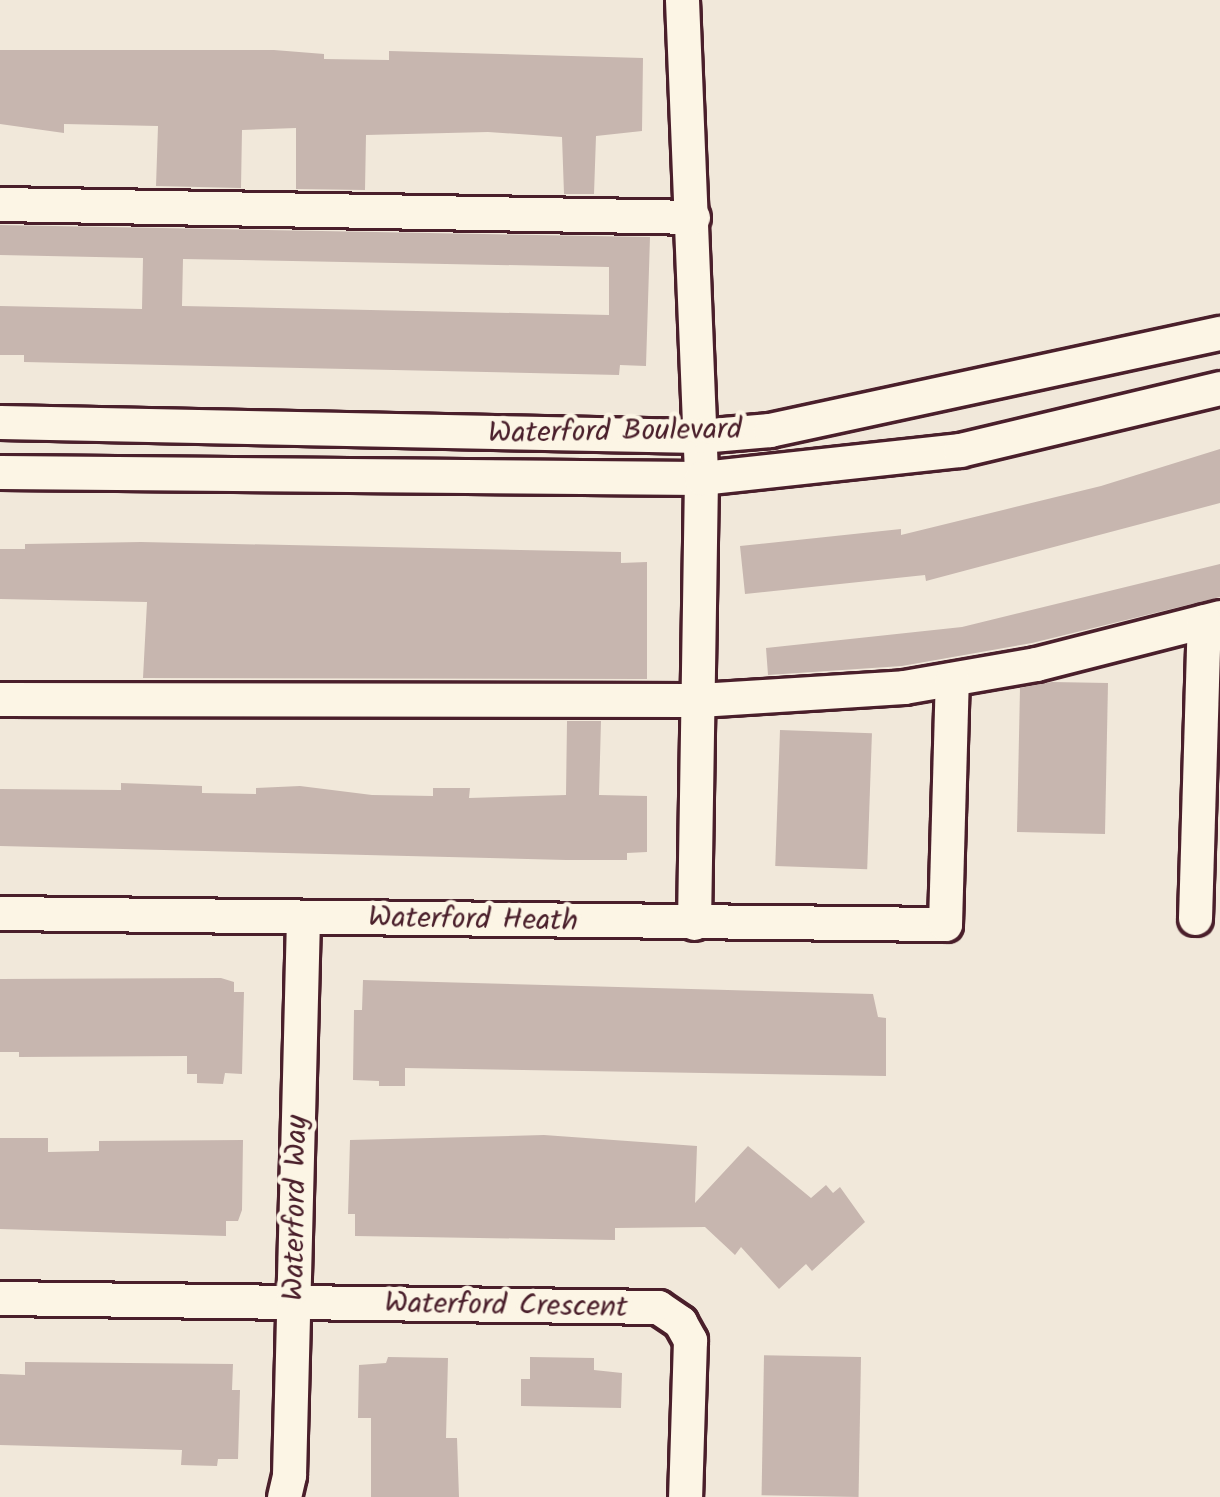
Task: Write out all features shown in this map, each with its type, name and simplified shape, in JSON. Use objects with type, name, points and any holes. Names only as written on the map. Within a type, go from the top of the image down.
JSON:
[{"type":"street","points":[[682,0],[701,478],[694,922]]},
{"type":"street","points":[[0,205],[693,217]]},
{"type":"street","name":"Waterford Boulevard","points":[[0,422],[700,436],[770,430],[1220,333]]},
{"type":"street","name":"Waterford Boulevard","points":[[0,472],[701,478],[960,450],[1220,388]]},
{"type":"street","points":[[0,698],[699,700],[952,679],[1212,619],[1195,918]]},
{"type":"street","name":"Waterford Heath","points":[[0,913],[945,924],[952,679]]},
{"type":"street","name":"Waterford Way","points":[[284,1497],[294,1304],[303,917]]},
{"type":"street","name":"Waterford Crescent","points":[[0,1298],[658,1307],[680,1322],[690,1340],[685,1497]]},
{"type":"building","points":[[0,50],[274,50],[324,54],[324,59],[389,60],[389,51],[643,58],[642,131],[596,136],[594,194],[564,194],[562,137],[488,132],[366,135],[365,190],[296,189],[296,128],[242,130],[241,188],[156,186],[158,126],[64,124],[64,133],[0,124]]},
{"type":"building","points":[[0,225],[650,237],[646,366],[620,365],[619,375],[24,362],[24,355],[0,355],[0,306],[142,309],[143,258],[0,255]],"holes":[[[183,259],[609,267],[609,315],[182,306]]]},
{"type":"building","points":[[1220,449],[1220,503],[926,581],[925,575],[745,594],[740,546],[901,529],[901,535],[1101,486]]},
{"type":"building","points":[[25,544],[621,552],[621,563],[647,562],[647,679],[143,678],[147,602],[0,599],[0,549],[25,549]]},
{"type":"building","points":[[1220,564],[1220,597],[1032,643],[902,666],[768,675],[766,648],[962,627]]},
{"type":"building","points":[[1052,682],[1108,683],[1105,834],[1017,832],[1020,688]]},
{"type":"building","points":[[567,721],[601,721],[599,795],[647,796],[647,852],[627,853],[627,860],[566,860],[0,846],[0,789],[121,790],[121,783],[202,786],[202,793],[256,794],[256,788],[300,786],[372,795],[433,796],[433,788],[470,788],[469,798],[566,795]]},
{"type":"building","points":[[780,730],[872,733],[867,869],[775,866]]},
{"type":"building","points":[[221,978],[234,982],[234,992],[244,992],[242,1074],[225,1073],[223,1084],[197,1083],[197,1074],[187,1074],[187,1056],[19,1057],[19,1052],[0,1052],[0,979]]},
{"type":"building","points":[[363,980],[873,994],[878,1017],[886,1018],[886,1076],[405,1068],[405,1086],[379,1086],[379,1081],[353,1080],[354,1010],[362,1010]]},
{"type":"building","points":[[544,1135],[697,1146],[695,1203],[748,1146],[811,1198],[826,1185],[833,1193],[840,1187],[865,1222],[812,1271],[806,1264],[779,1289],[741,1247],[735,1255],[705,1227],[615,1228],[615,1240],[355,1236],[355,1214],[348,1214],[350,1140]]},
{"type":"building","points":[[0,1138],[48,1138],[48,1152],[99,1151],[99,1141],[243,1140],[242,1210],[238,1221],[226,1221],[226,1236],[0,1229]]},
{"type":"building","points":[[764,1355],[861,1357],[859,1497],[762,1495]]},
{"type":"building","points":[[388,1357],[448,1358],[446,1438],[457,1438],[459,1497],[371,1497],[371,1418],[358,1418],[359,1365],[386,1363]]},
{"type":"building","points":[[530,1357],[594,1358],[594,1370],[622,1373],[621,1408],[521,1406],[521,1379],[530,1379]]},
{"type":"building","points":[[25,1362],[233,1364],[232,1390],[240,1390],[238,1459],[218,1459],[217,1466],[181,1465],[182,1450],[0,1445],[0,1374],[25,1375]]}]
